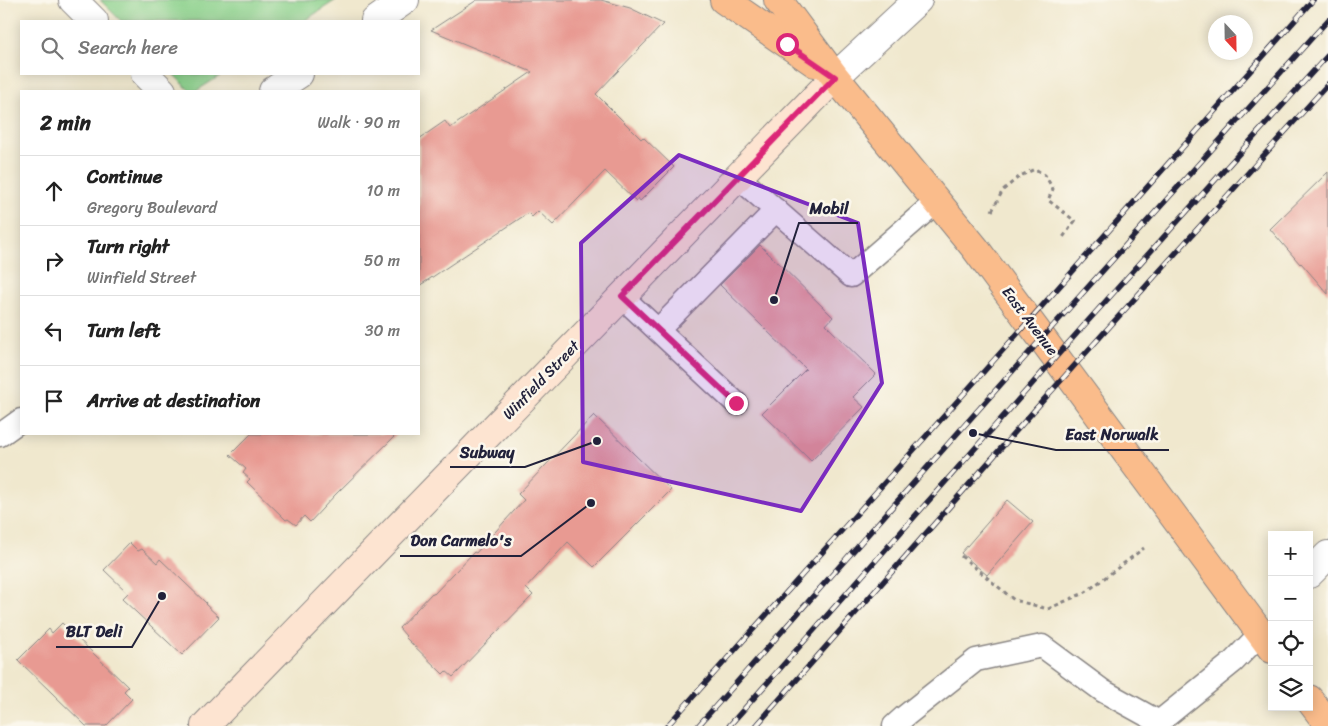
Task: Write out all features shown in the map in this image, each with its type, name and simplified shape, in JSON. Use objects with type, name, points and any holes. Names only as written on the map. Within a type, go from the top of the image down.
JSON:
[{"type":"main road","points":[[724,0],[835,77]]},
{"type":"main road","name":"East Avenue","points":[[778,0],[835,77],[976,248],[1268,634]]},
{"type":"main road","name":"Winfield Street","points":[[205,726],[835,77]]},
{"type":"main road","points":[[1313,704],[1328,724]]},
{"type":"street","points":[[73,0],[93,20]]},
{"type":"street","points":[[376,20],[405,0]]},
{"type":"street","points":[[835,77],[918,0]]},
{"type":"street","points":[[146,75],[161,90]]},
{"type":"street","points":[[275,90],[297,75]]},
{"type":"street","points":[[1313,570],[1328,556]]},
{"type":"lane","points":[[738,177],[852,276],[937,201]]},
{"type":"lane","points":[[658,330],[776,210]]},
{"type":"lane","points":[[622,296],[736,403]]},
{"type":"lane","points":[[0,435],[20,421]]},
{"type":"lane","points":[[894,726],[976,660],[1042,646],[1103,691],[1158,724],[1268,634]]},
{"type":"path","points":[[992,211],[1003,190],[1020,176],[1035,169],[1045,175],[1054,189],[1048,200],[1075,221],[1061,240]]},
{"type":"path","points":[[961,556],[1014,600],[1048,609],[1086,592],[1144,548]]},
{"type":"highlighted area","points":[[679,155],[858,223],[882,383],[801,511],[583,462],[581,243]]},
{"type":"green space","points":[[100,0],[336,0],[306,20],[120,20]]},
{"type":"green space","points":[[174,75],[221,75],[198,90],[189,90]]},
{"type":"building","points":[[477,0],[601,0],[630,8],[663,24],[596,94],[641,139],[643,137],[674,167],[640,201],[638,198],[636,201],[605,171],[553,225],[538,211],[532,217],[528,213],[420,285],[420,138],[445,121],[450,128],[532,72],[431,30]]},
{"type":"building","points":[[1328,172],[1328,294],[1270,229]]},
{"type":"building","points":[[760,245],[833,317],[826,325],[876,374],[853,397],[864,407],[811,461],[762,413],[806,369],[720,285]]},
{"type":"building","points":[[594,415],[671,490],[594,567],[568,542],[526,588],[533,595],[453,677],[446,671],[443,674],[405,637],[399,628],[474,552],[476,553],[524,500],[518,494]]},
{"type":"building","points":[[250,435],[396,435],[310,522],[304,516],[296,525],[288,519],[286,520],[247,482],[250,479],[243,473],[246,469],[230,455]]},
{"type":"building","points":[[1007,500],[1033,522],[987,575],[961,553]]},
{"type":"building","points":[[130,543],[138,551],[142,549],[157,563],[160,559],[219,617],[182,655],[122,599],[128,593],[104,570]]},
{"type":"building","points":[[62,623],[128,687],[124,691],[132,699],[106,726],[86,726],[18,660],[49,629],[52,633]]},
{"type":"railway","points":[[667,726],[1313,0]]},
{"type":"railway","points":[[698,726],[1018,365],[1328,20]]},
{"type":"railway","points":[[729,726],[1087,322],[1328,55]]},
{"type":"railway","points":[[756,726],[1047,396],[1328,84]]},
{"type":"place","name":"Mobil","points":[[774,300]]},
{"type":"place","name":"East Norwalk","points":[[973,433]]},
{"type":"place","name":"Subway","points":[[597,441]]},
{"type":"place","name":"Don Carmelo's","points":[[591,503]]},
{"type":"place","name":"BLT Deli","points":[[162,596]]},
{"type":"route","points":[[736,403],[622,296],[835,77],[787,44]]}]
